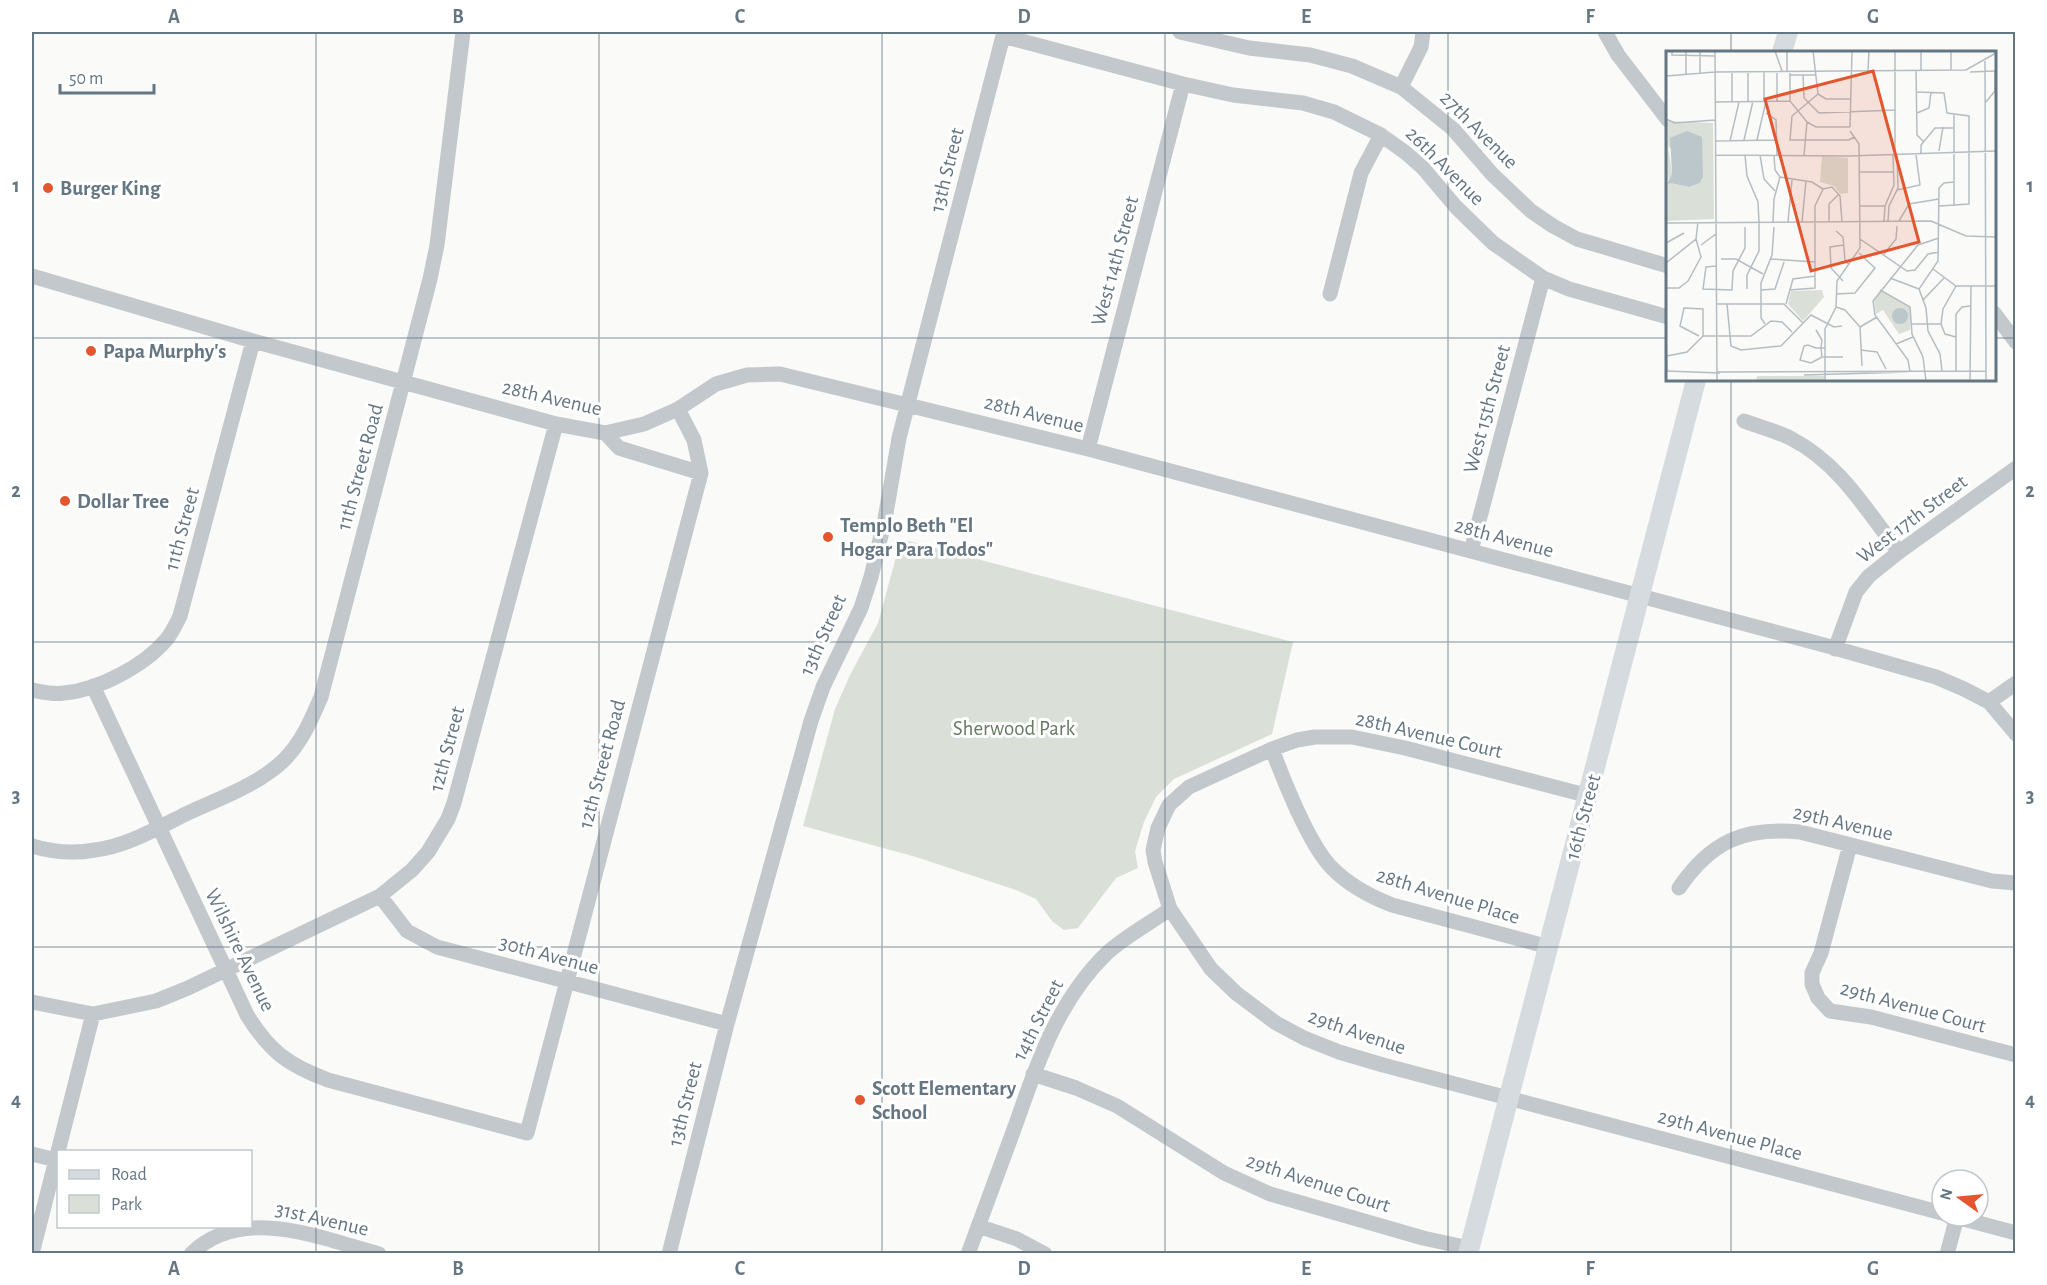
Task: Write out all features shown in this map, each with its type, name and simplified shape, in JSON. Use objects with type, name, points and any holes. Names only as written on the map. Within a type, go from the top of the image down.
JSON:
[{"type":"main road","points":[[1782,51],[1788,32]]},
{"type":"main road","name":"16th Street","points":[[1468,1251],[1696,381]]},
{"type":"street","name":"11th Street Road","points":[[158,828],[240,789],[274,769],[286,758],[306,732],[321,698],[430,279],[437,245],[464,32]]},
{"type":"street","name":"27th Avenue","points":[[1180,32],[1249,48],[1310,55],[1352,66],[1401,87],[1453,129],[1492,174],[1531,210],[1553,226],[1576,239],[1666,265]]},
{"type":"street","points":[[1401,87],[1421,47],[1423,32]]},
{"type":"street","points":[[1605,32],[1618,55],[1666,117]]},
{"type":"street","name":"26th Avenue","points":[[1004,34],[1183,84],[1233,95],[1303,103],[1334,111],[1381,135],[1422,168],[1456,207],[1493,243],[1543,278],[1569,289],[1666,316]]},
{"type":"street","name":"13th Street","points":[[669,1254],[727,1024],[810,721],[823,687],[861,608],[871,577],[885,519],[899,438],[1004,34]]},
{"type":"street","name":"West 14th Street","points":[[1088,449],[1183,84]]},
{"type":"street","points":[[1330,294],[1361,173],[1381,135]]},
{"type":"street","name":"28th Avenue","points":[[32,276],[253,341],[556,424],[604,433],[644,424],[678,409],[717,384],[747,375],[780,374],[1088,449],[1936,677],[1989,702],[2016,734]]},
{"type":"street","name":"West 15th Street","points":[[1471,551],[1543,278]]},
{"type":"street","points":[[1996,315],[2016,342]]},
{"type":"street","name":"11th Street","points":[[93,686],[134,667],[152,655],[168,638],[180,616],[253,341]]},
{"type":"street","name":"12th Street Road","points":[[527,1132],[701,473],[694,440],[678,409]]},
{"type":"street","points":[[1744,421],[1790,437],[1812,450],[1830,465],[1848,483],[1899,552]]},
{"type":"street","name":"12th Street","points":[[93,1014],[156,1001],[188,988],[380,896],[412,870],[428,852],[438,838],[451,811],[556,424]]},
{"type":"street","points":[[604,433],[619,448],[701,473]]},
{"type":"street","name":"West 17th Street","points":[[1835,649],[1856,592],[1869,576],[2016,468]]},
{"type":"street","points":[[1989,702],[2016,683]]},
{"type":"street","points":[[32,690],[64,693],[93,686]]},
{"type":"street","name":"Wilshire Avenue","points":[[93,686],[225,969],[260,1036],[276,1052],[300,1070],[374,1093],[527,1132]]},
{"type":"street","name":"28th Avenue Court","points":[[1170,909],[1159,879],[1153,850],[1158,828],[1169,805],[1189,787],[1297,740],[1352,736],[1588,796]]},
{"type":"street","name":"28th Avenue Place","points":[[1272,749],[1312,840],[1332,868],[1350,884],[1367,895],[1392,905],[1549,947]]},
{"type":"street","points":[[32,846],[48,850],[76,852],[96,850],[118,845],[158,828]]},
{"type":"street","name":"29th Avenue","points":[[1678,888],[1692,868],[1712,850],[1728,841],[1762,831],[1800,832],[1992,881],[2016,883]]},
{"type":"street","name":"29th Avenue Court","points":[[1850,845],[1821,953],[1812,973],[1812,984],[1818,998],[1830,1011],[1871,1017],[2016,1055]]},
{"type":"street","name":"30th Avenue","points":[[380,896],[407,931],[437,946],[727,1024]]},
{"type":"street","name":"14th Street","points":[[968,1254],[1033,1074],[1060,1012],[1080,982],[1108,952],[1170,909]]},
{"type":"street","name":"29th Avenue","points":[[1170,909],[1211,969],[1236,993],[1276,1023],[1304,1038],[1339,1052],[1507,1098]]},
{"type":"street","points":[[32,1002],[93,1014],[59,1150]]},
{"type":"street","name":"29th Avenue Court","points":[[1033,1074],[1076,1088],[1117,1106],[1224,1173],[1270,1194],[1468,1251]]},
{"type":"street","name":"29th Avenue Place","points":[[1507,1098],[1930,1211]]},
{"type":"street","points":[[32,1154],[56,1160]]},
{"type":"street","points":[[32,1254],[57,1156]]},
{"type":"street","name":"31st Avenue","points":[[252,1227],[261,1226],[296,1232],[379,1254]]},
{"type":"street","points":[[978,1226],[1017,1239],[1045,1254]]},
{"type":"street","name":"29th Avenue Place","points":[[1990,1226],[2016,1233]]},
{"type":"street","name":"31st Avenue","points":[[191,1254],[214,1237],[228,1231],[248,1228]]},
{"type":"street","points":[[1947,1254],[1949,1228]]},
{"type":"green space","name":"Sherwood Park","points":[[901,539],[1293,642],[1272,734],[1174,779],[1156,797],[1144,822],[1135,851],[1138,868],[1116,878],[1078,928],[1064,930],[1052,921],[1036,899],[1016,890],[916,857],[803,826],[835,709],[878,623]]},
{"type":"place","name":"Burger King","points":[[48,188]]},
{"type":"place","name":"Papa Murphy's","points":[[91,351]]},
{"type":"place","name":"Dollar Tree","points":[[65,501]]},
{"type":"place","name":"Templo Beth \"El Hogar Para Todos\"","points":[[828,537]]},
{"type":"place","name":"Scott Elementary School","points":[[860,1100]]}]
